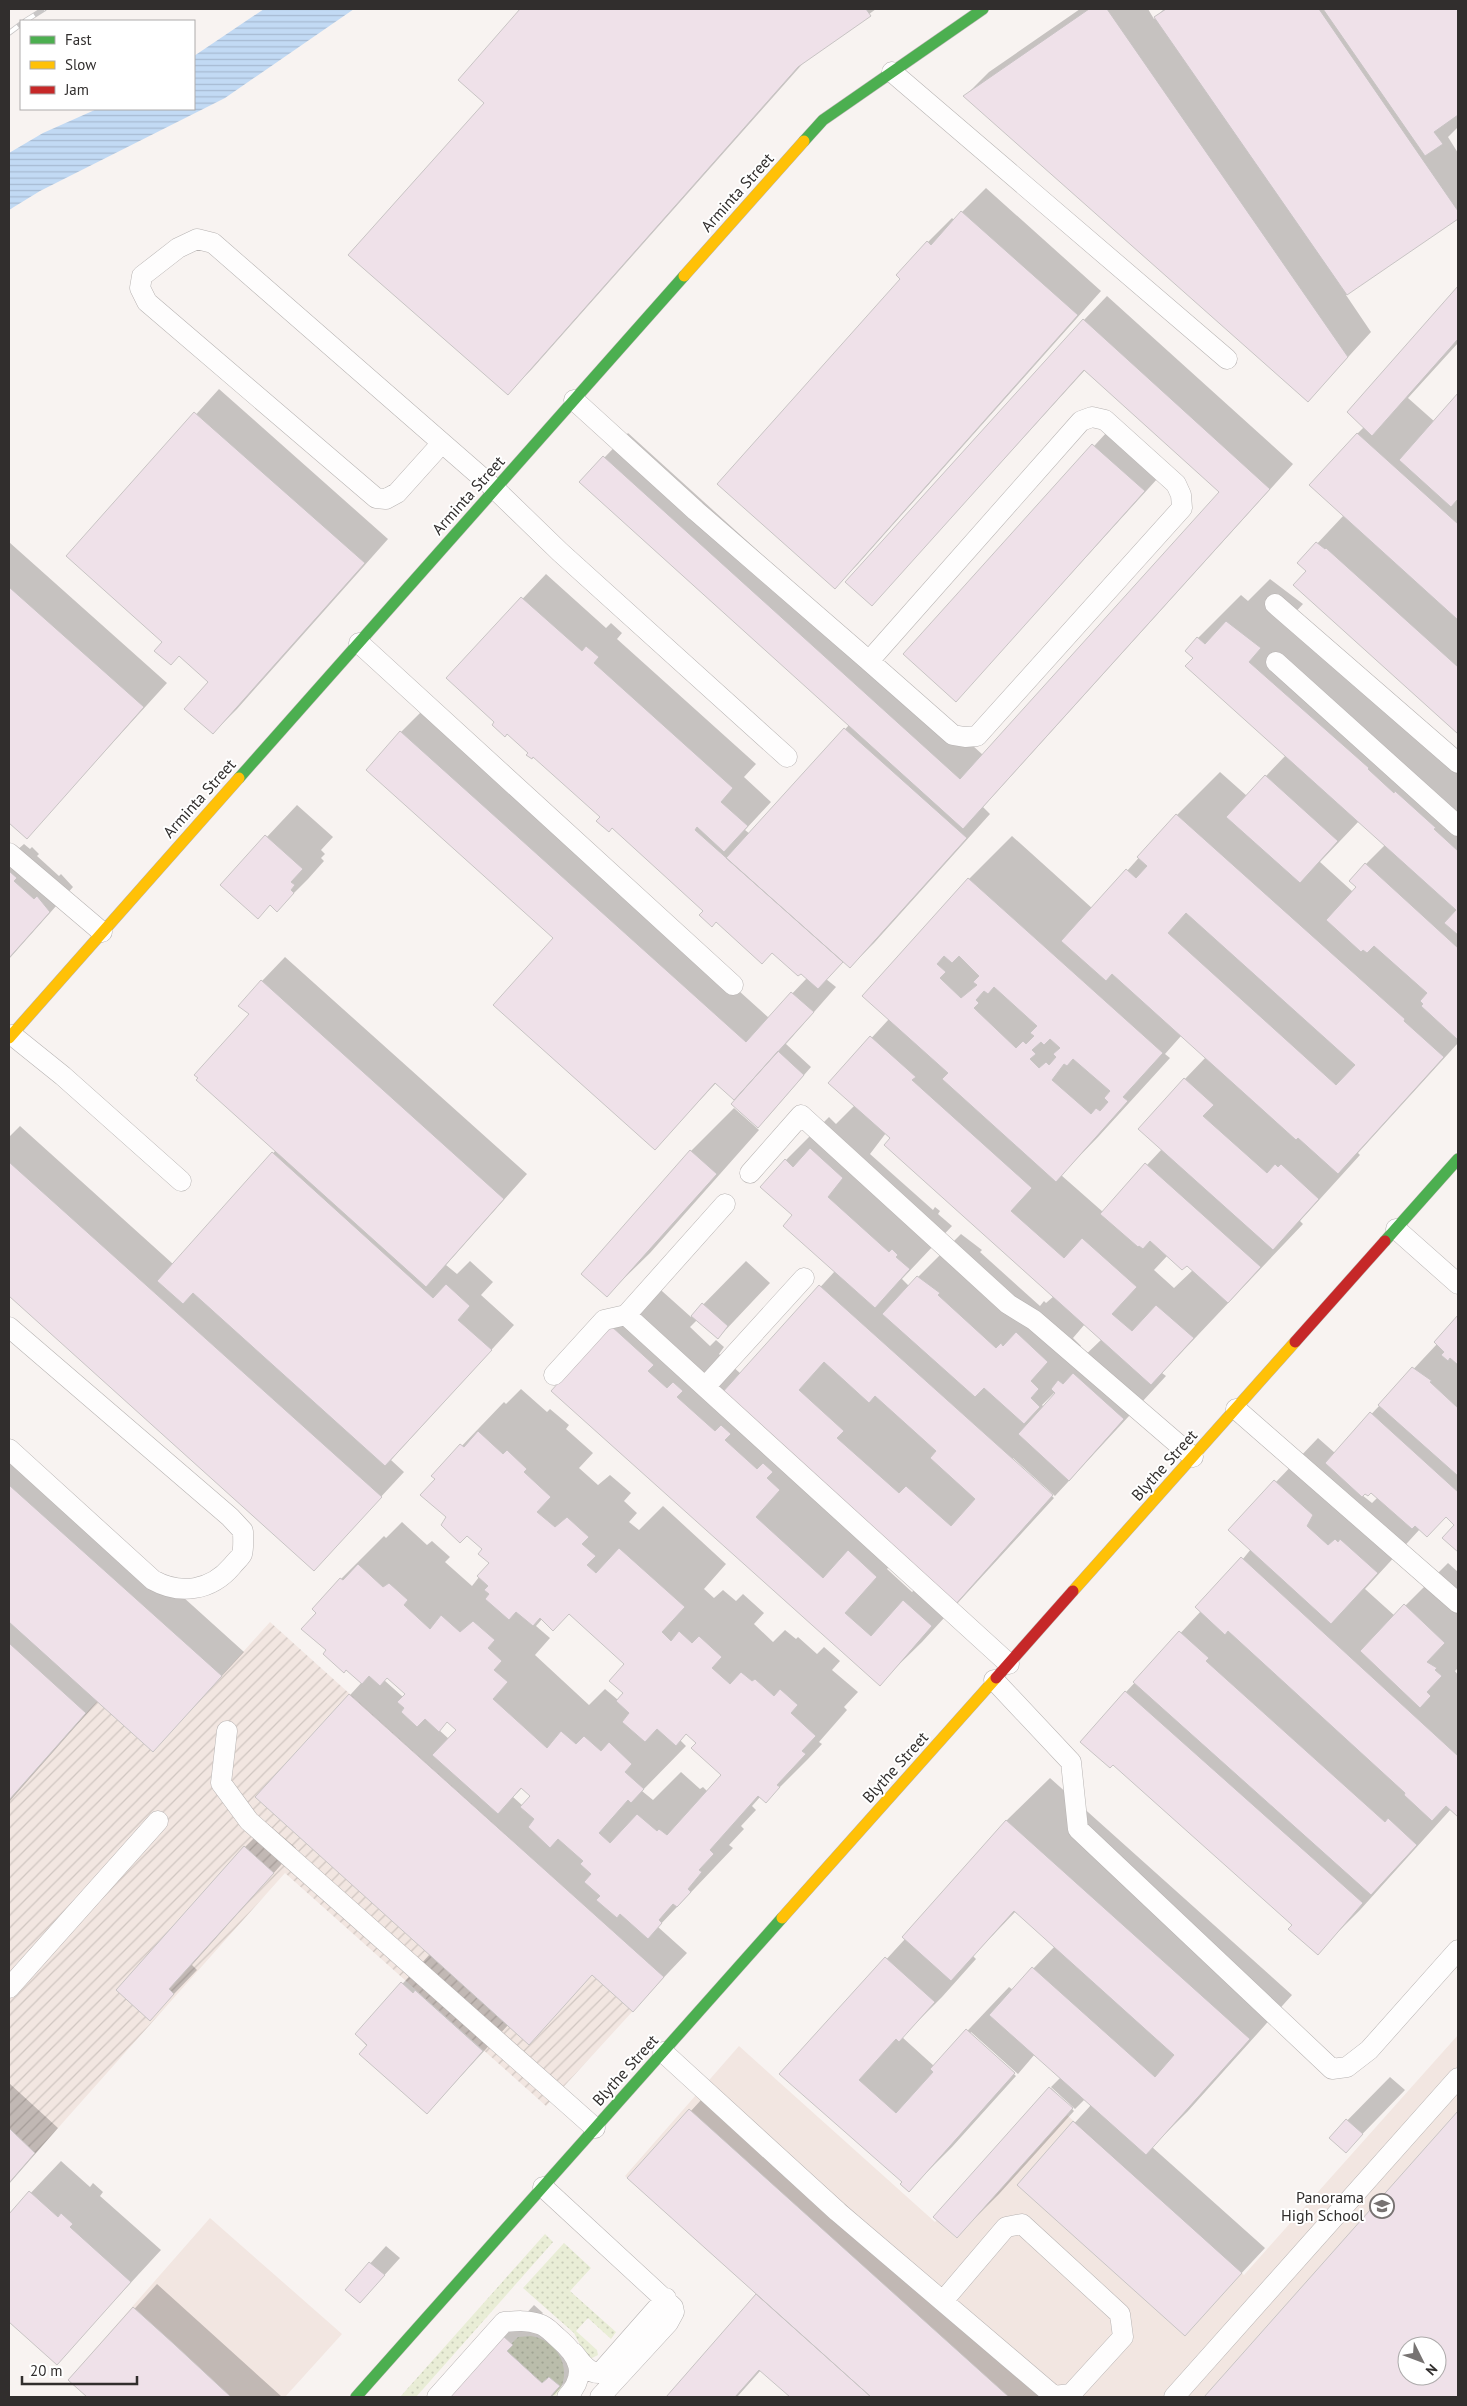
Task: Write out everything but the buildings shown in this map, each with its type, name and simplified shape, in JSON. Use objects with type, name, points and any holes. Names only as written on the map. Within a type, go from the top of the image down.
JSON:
[{"type":"street","name":"Arminta Street","points":[[10,1036],[822,120],[983,9]]},
{"type":"street","name":"Blythe Street","points":[[356,2397],[1458,1160]]},
{"type":"lane","points":[[892,72],[1227,359]]},
{"type":"lane","points":[[441,444],[396,493],[386,499],[376,498],[147,302],[140,288],[142,276],[178,248],[197,239],[213,243],[441,444],[495,489],[560,552],[787,757]]},
{"type":"lane","points":[[574,400],[696,511],[953,735],[965,738],[977,736],[1182,508],[1181,494],[1176,484],[1105,420],[1092,417],[1081,421],[869,661]]},
{"type":"lane","points":[[1275,604],[1458,763]]},
{"type":"lane","points":[[358,643],[733,986]]},
{"type":"lane","points":[[1276,662],[1458,826]]},
{"type":"lane","points":[[9,854],[102,932]]},
{"type":"lane","points":[[10,1036],[63,1076],[181,1181]]},
{"type":"lane","points":[[750,1173],[801,1115],[1008,1304],[1034,1320],[1194,1457]]},
{"type":"lane","points":[[554,1375],[604,1320],[626,1315],[725,1204]]},
{"type":"lane","points":[[1396,1229],[1458,1284]]},
{"type":"lane","points":[[705,1387],[804,1278]]},
{"type":"lane","points":[[626,1315],[1009,1664]]},
{"type":"lane","points":[[9,1327],[230,1518],[243,1531],[242,1554],[227,1572],[210,1583],[188,1590],[168,1588],[153,1580],[9,1449]]},
{"type":"lane","points":[[1236,1409],[1458,1603]]},
{"type":"lane","points":[[994,1680],[1071,1762],[1078,1829],[1332,2068],[1347,2068],[1368,2050],[1458,1950]]},
{"type":"lane","points":[[227,1731],[221,1783],[249,1821],[595,2128]]},
{"type":"lane","points":[[9,1988],[158,1821]]},
{"type":"lane","points":[[663,2052],[838,2212],[1054,2396],[1071,2394],[1123,2338],[1120,2314],[1022,2224],[1006,2227],[943,2301]]},
{"type":"lane","points":[[1174,2397],[1458,2078]]},
{"type":"lane","points":[[543,2187],[666,2298],[673,2307],[672,2318],[603,2393],[570,2394],[579,2370],[574,2353]]},
{"type":"lane","points":[[437,2397],[504,2322],[541,2324],[574,2353],[587,2368],[596,2374],[600,2373],[666,2298]]},
{"type":"shaded area","points":[[270,1622],[664,1977],[546,2106],[285,1873],[9,2183],[9,1800],[97,1701],[153,1752]]},
{"type":"shaded area","points":[[1458,2035],[1458,2397],[871,2397],[625,2176],[739,2046],[935,2222],[937,2220],[956,2238],[1067,2115],[1244,2275]]},
{"type":"shaded area","points":[[210,2218],[342,2334],[285,2397],[87,2397],[68,2380]]},
{"type":"green space","points":[[545,2234],[553,2242],[416,2397],[400,2397]]},
{"type":"green space","points":[[564,2243],[591,2268],[570,2291],[616,2332],[611,2339],[588,2318],[576,2331],[597,2350],[598,2355],[588,2360],[574,2333],[523,2288]]},
{"type":"green space","points":[[531,2336],[550,2344],[557,2351],[561,2360],[564,2378],[555,2396],[505,2350],[518,2337]]},
{"type":"water","points":[[264,9],[354,9],[225,98],[40,191],[9,210],[9,153],[43,133],[95,110],[195,110],[195,55]]},
{"type":"railway","points":[[27,20],[44,9]]},
{"type":"railway","points":[[9,33],[20,25]]},
{"type":"traffic: fast","points":[[804,141],[823,120],[983,9]]},
{"type":"traffic: fast","points":[[239,778],[684,276]]},
{"type":"traffic: fast","points":[[1385,1241],[1458,1159]]},
{"type":"traffic: fast","points":[[356,2397],[782,1918]]},
{"type":"traffic: slow","points":[[684,276],[804,141]]},
{"type":"traffic: slow","points":[[9,1038],[239,778]]},
{"type":"traffic: slow","points":[[1073,1591],[1295,1342]]},
{"type":"traffic: slow","points":[[782,1918],[996,1678]]},
{"type":"traffic: jam","points":[[1295,1342],[1385,1241]]},
{"type":"traffic: jam","points":[[996,1678],[1073,1591]]},
{"type":"place","name":"Panorama High School","points":[[1382,2206]]}]
